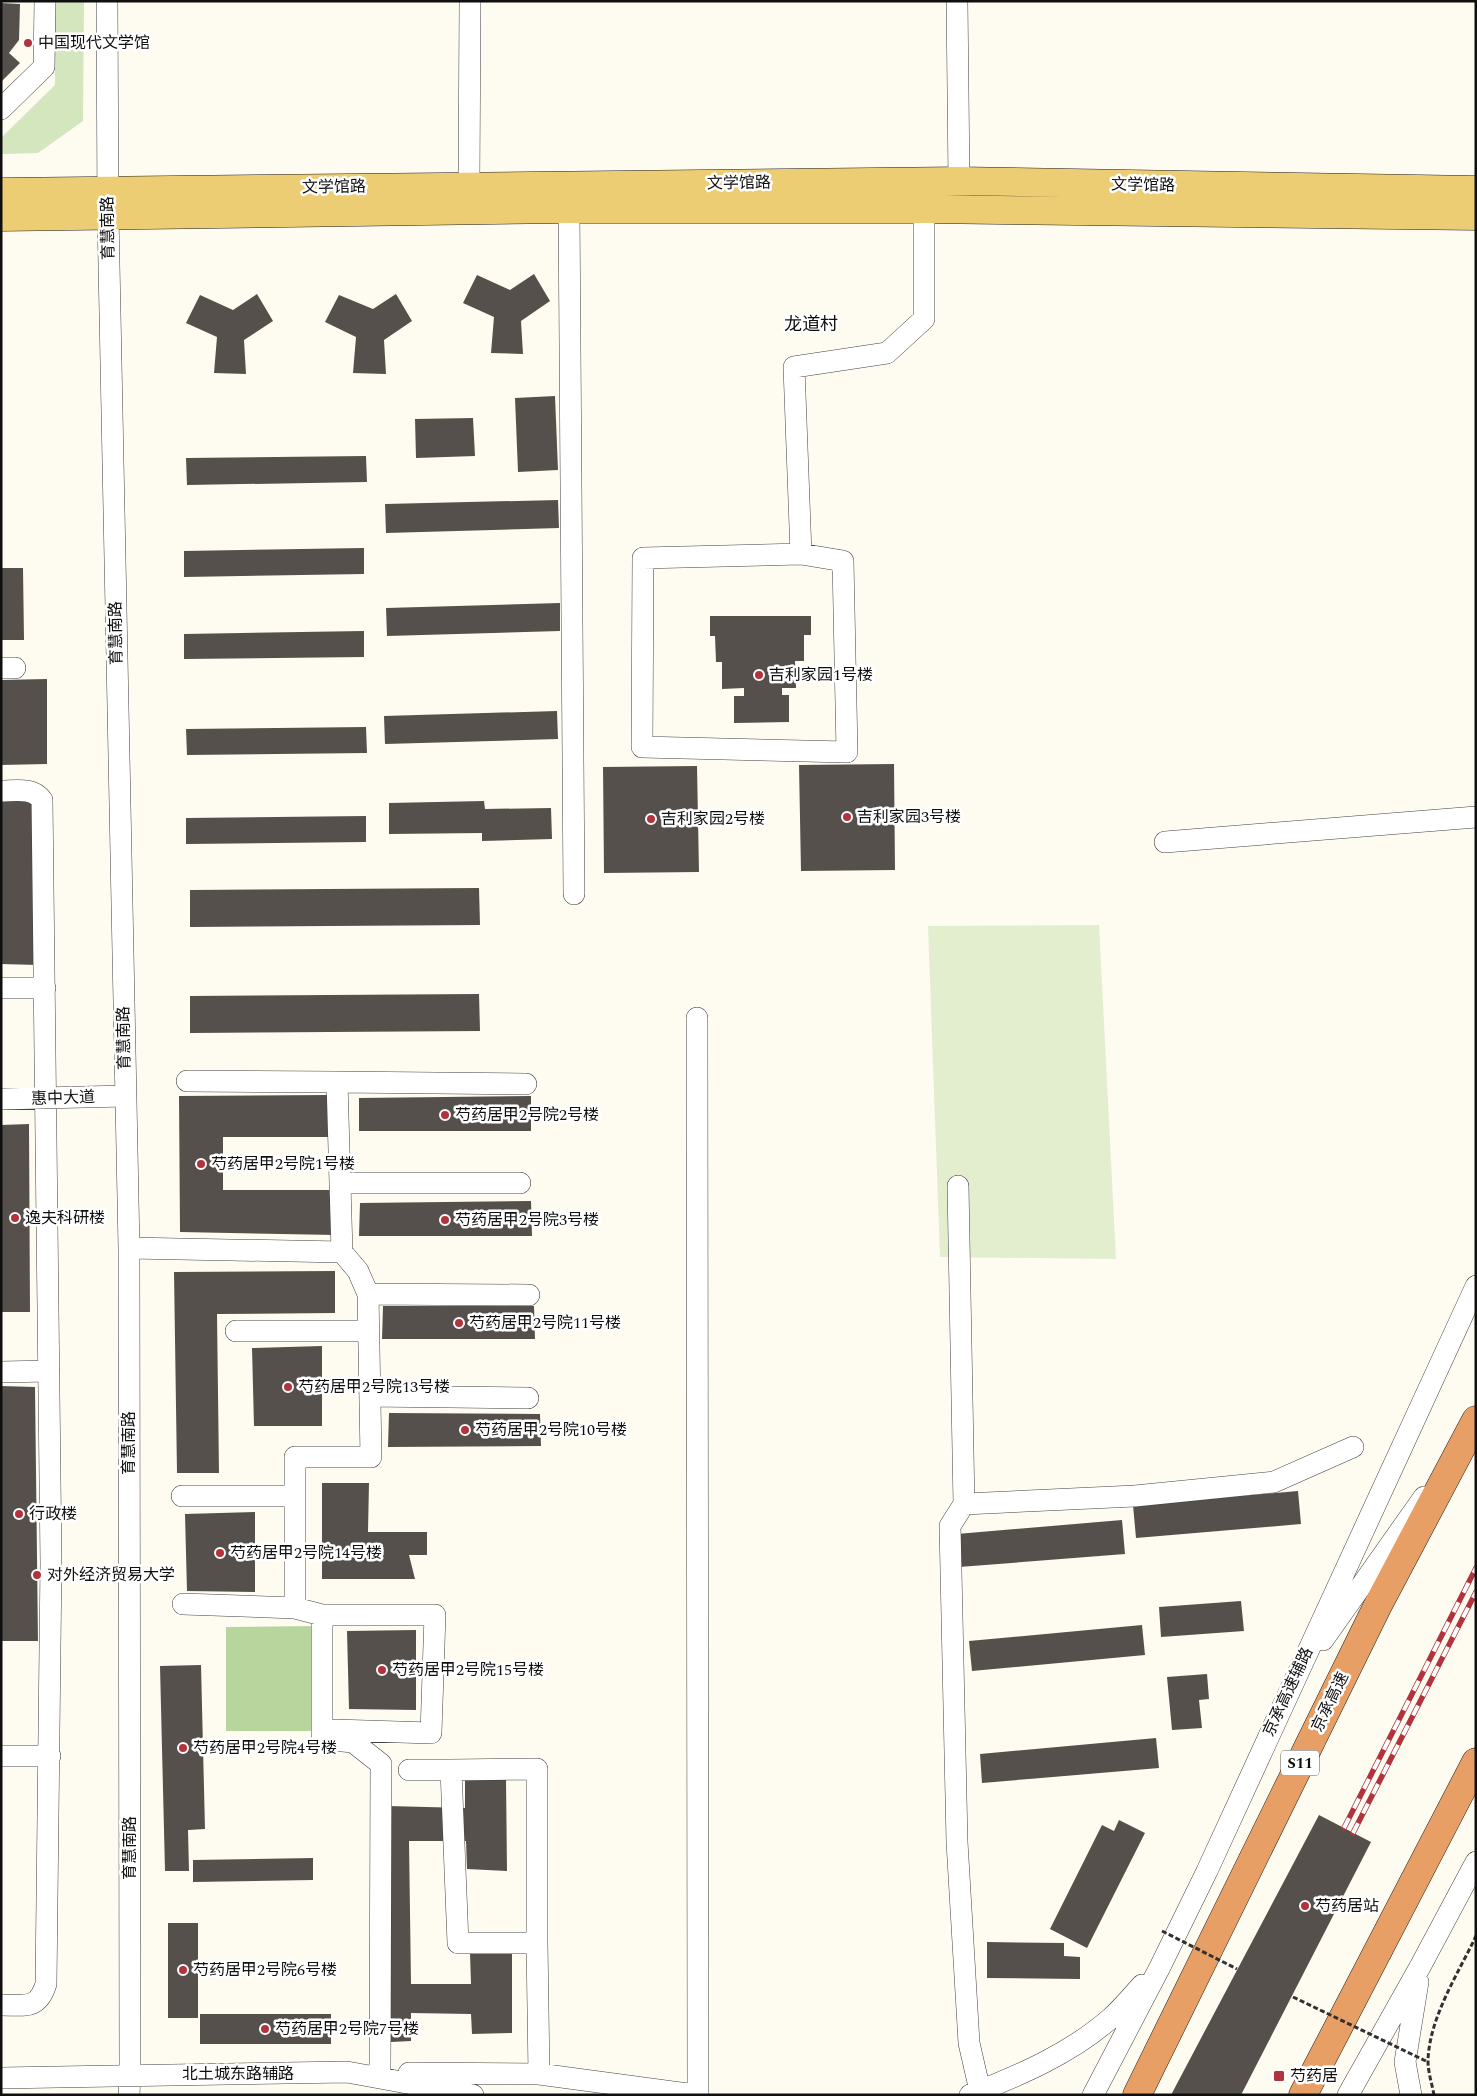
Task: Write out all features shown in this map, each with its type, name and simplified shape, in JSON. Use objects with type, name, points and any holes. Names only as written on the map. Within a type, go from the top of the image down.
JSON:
[{"type":"highway","name":"京承高速","points":[[1137,2095],[1377,1607],[1472,1427]]},
{"type":"highway","points":[[1303,2095],[1476,1762]]},
{"type":"main road","name":"文学馆路","points":[[1,217],[108,203],[469,185],[959,181],[1476,190]]},
{"type":"main road","name":"文学馆路","points":[[1,192],[108,203],[569,209],[924,209],[1476,216]]},
{"type":"street","points":[[1,109],[44,67],[44,1]]},
{"type":"street","name":"育慧南路","points":[[107,1],[108,203],[128,1248],[129,2085]]},
{"type":"street","points":[[469,185],[470,1]]},
{"type":"street","points":[[957,1],[959,181]]},
{"type":"street","points":[[569,209],[574,894]]},
{"type":"street","points":[[801,554],[794,368],[887,354],[924,319],[924,209]]},
{"type":"street","points":[[801,554],[843,561],[847,752],[642,747],[643,558],[801,554]]},
{"type":"street","points":[[1,791],[29,791],[37,794],[42,800],[49,1371],[50,1756],[46,1984],[43,1996],[34,2004],[1,2005]]},
{"type":"street","points":[[1165,842],[1476,817]]},
{"type":"street","points":[[1,988],[45,988]]},
{"type":"street","points":[[347,2072],[539,2074],[696,2095],[697,1018]]},
{"type":"street","points":[[187,1082],[526,1084]]},
{"type":"street","points":[[295,1608],[295,1457],[370,1457],[368,1294],[358,1270],[342,1252],[337,1082]]},
{"type":"street","name":"惠中大道","points":[[1,1099],[126,1096]]},
{"type":"street","points":[[340,1182],[520,1182]]},
{"type":"street","points":[[958,1186],[964,1504],[950,1526],[957,1842],[969,2043],[979,2092]]},
{"type":"street","points":[[128,1248],[342,1252]]},
{"type":"street","name":"京承高速辅路","points":[[1093,2095],[1160,1967],[1207,1871],[1476,1286]]},
{"type":"street","points":[[368,1294],[529,1295]]},
{"type":"street","points":[[236,1332],[368,1332]]},
{"type":"street","points":[[1,1372],[49,1371]]},
{"type":"street","points":[[370,1396],[528,1398]]},
{"type":"street","points":[[1291,1686],[1472,1427]]},
{"type":"street","points":[[964,1504],[1135,1496],[1274,1482],[1353,1447]]},
{"type":"street","points":[[182,1496],[295,1496]]},
{"type":"street","points":[[183,1604],[295,1608],[322,1615],[435,1615],[431,1733],[322,1730]]},
{"type":"street","points":[[322,1615],[322,1740],[353,1742],[381,1764],[380,2073]]},
{"type":"street","points":[[1,1756],[50,1756]]},
{"type":"street","points":[[409,1770],[537,1769],[539,2074]]},
{"type":"street","points":[[451,1770],[458,1943],[537,1944]]},
{"type":"street","points":[[1348,2095],[1476,1862]]},
{"type":"street","points":[[1412,2095],[1405,2062],[1421,1965]]},
{"type":"street","points":[[979,2092],[1020,2075],[1061,2054],[1110,2018],[1160,1967]]},
{"type":"street","name":"北土城东路辅路","points":[[1,2078],[129,2085],[347,2072],[473,2095]]},
{"type":"street","points":[[979,2092],[1013,2095]]},
{"type":"path","points":[[1162,1931],[1237,1969]]},
{"type":"path","points":[[1434,2095],[1428,2062],[1436,2019],[1476,1936]]},
{"type":"path","points":[[1293,1997],[1428,2062]]},
{"type":"green space","points":[[55,1],[84,1],[83,121],[38,153],[1,154],[1,138],[55,85]]},
{"type":"green space","points":[[1099,925],[1116,1259],[940,1257],[928,926]]},
{"type":"green space","points":[[318,1626],[319,1731],[226,1731],[226,1627]]},
{"type":"building","points":[[1,3],[20,4],[19,40],[9,53],[20,63],[1,82]]},
{"type":"building","points":[[534,274],[550,301],[521,321],[523,354],[491,353],[494,317],[463,303],[477,275],[510,290]]},
{"type":"building","points":[[257,294],[273,321],[244,340],[246,374],[214,373],[217,337],[186,323],[200,295],[233,310]]},
{"type":"building","points":[[396,294],[412,321],[384,340],[386,374],[353,373],[356,337],[325,322],[339,295],[373,309]]},
{"type":"building","points":[[555,396],[558,470],[518,472],[515,398]]},
{"type":"building","points":[[473,418],[475,456],[416,458],[415,419]]},
{"type":"building","points":[[366,456],[367,482],[187,485],[186,458]]},
{"type":"building","points":[[558,500],[559,528],[386,533],[385,504]]},
{"type":"building","points":[[364,548],[364,574],[184,577],[184,551]]},
{"type":"building","points":[[1,568],[23,568],[24,640],[1,640]]},
{"type":"building","points":[[560,603],[560,631],[387,636],[386,608]]},
{"type":"building","name":"吉利家园1号楼","points":[[710,616],[811,616],[811,635],[804,635],[804,661],[795,661],[796,688],[782,688],[782,695],[789,695],[789,722],[734,723],[734,696],[744,696],[744,688],[722,689],[722,662],[716,662],[715,636],[710,636]]},
{"type":"building","points":[[364,631],[364,657],[184,659],[184,634]]},
{"type":"building","points":[[47,679],[47,764],[1,765],[1,680]]},
{"type":"building","points":[[557,711],[558,739],[385,744],[384,716]]},
{"type":"building","points":[[366,727],[367,753],[187,755],[186,729]]},
{"type":"building","name":"吉利家园3号楼","points":[[894,764],[895,870],[801,871],[799,765]]},
{"type":"building","name":"吉利家园2号楼","points":[[697,766],[699,872],[604,873],[603,767]]},
{"type":"building","points":[[1,797],[39,798],[38,965],[1,964]]},
{"type":"building","points":[[484,801],[485,809],[551,808],[552,839],[482,841],[482,833],[389,834],[389,803]]},
{"type":"building","points":[[366,816],[366,842],[186,844],[186,818]]},
{"type":"building","points":[[479,888],[480,925],[190,927],[190,890]]},
{"type":"building","points":[[479,994],[480,1031],[190,1033],[190,996]]},
{"type":"building","name":"芍药居甲2号院1号楼","points":[[329,1095],[329,1137],[223,1137],[223,1190],[332,1190],[336,1235],[180,1232],[179,1096]]},
{"type":"building","name":"芍药居甲2号院2号楼","points":[[531,1096],[531,1131],[359,1131],[359,1098]]},
{"type":"building","name":"逸夫科研楼","points":[[29,1124],[30,1312],[1,1312],[1,1125]]},
{"type":"building","name":"芍药居甲2号院3号楼","points":[[531,1201],[532,1236],[359,1236],[360,1203]]},
{"type":"building","points":[[335,1271],[335,1313],[217,1314],[219,1473],[177,1473],[174,1272]]},
{"type":"building","name":"芍药居甲2号院11号楼","points":[[383,1306],[534,1306],[535,1339],[382,1339]]},
{"type":"building","name":"芍药居甲2号院13号楼","points":[[322,1346],[322,1426],[254,1426],[252,1348]]},
{"type":"building","name":"行政楼","points":[[1,1386],[35,1387],[38,1641],[1,1641]]},
{"type":"building","name":"芍药居甲2号院10号楼","points":[[389,1413],[540,1414],[541,1446],[388,1447]]},
{"type":"building","points":[[322,1483],[369,1483],[368,1532],[427,1532],[427,1555],[409,1555],[415,1579],[322,1579]]},
{"type":"building","points":[[1298,1491],[1301,1524],[1136,1538],[1133,1505]]},
{"type":"building","name":"芍药居甲2号院14号楼","points":[[255,1512],[255,1592],[187,1591],[185,1514]]},
{"type":"building","points":[[1122,1520],[1125,1554],[959,1567],[957,1534]]},
{"type":"building","points":[[1241,1601],[1244,1631],[1161,1637],[1159,1607]]},
{"type":"building","points":[[1142,1625],[1145,1655],[972,1671],[969,1641]]},
{"type":"building","name":"芍药居甲2号院15号楼","points":[[416,1630],[416,1710],[349,1709],[347,1631]]},
{"type":"building","name":"芍药居甲2号院4号楼","points":[[201,1665],[205,1829],[188,1830],[189,1871],[165,1871],[160,1666]]},
{"type":"building","points":[[1207,1674],[1209,1699],[1199,1700],[1202,1728],[1172,1730],[1167,1677]]},
{"type":"building","points":[[1156,1738],[1159,1768],[982,1783],[980,1754]]},
{"type":"building","points":[[506,1779],[507,1871],[467,1869],[466,1841],[409,1841],[411,1984],[471,1984],[470,1953],[512,1952],[512,2033],[472,2034],[471,2014],[411,2013],[411,2041],[391,2042],[388,1806],[465,1808],[465,1780]]},
{"type":"building","name":"芍药居站","points":[[1319,1815],[1371,1842],[1241,2095],[1171,2095]]},
{"type":"building","points":[[1119,1820],[1145,1833],[1087,1948],[1050,1929],[1102,1825],[1114,1831]]},
{"type":"building","points":[[313,1858],[313,1880],[193,1882],[193,1860]]},
{"type":"building","name":"芍药居甲2号院6号楼","points":[[168,1923],[198,1923],[198,2018],[168,2018]]},
{"type":"building","points":[[987,1942],[1064,1943],[1064,1956],[1080,1957],[1080,1979],[987,1978]]},
{"type":"building","name":"芍药居甲2号院7号楼","points":[[200,2014],[331,2014],[331,2044],[200,2044]]},
{"type":"railway","points":[[1344,1828],[1476,1568]]},
{"type":"railway","points":[[1353,1833],[1476,1592]]},
{"type":"place","name":"中国现代文学馆","points":[[28,43]]},
{"type":"place","name":"吉利家园1号楼","points":[[759,675]]},
{"type":"place","name":"吉利家园3号楼","points":[[847,817]]},
{"type":"place","name":"吉利家园2号楼","points":[[651,819]]},
{"type":"place","name":"芍药居甲2号院2号楼","points":[[445,1115]]},
{"type":"place","name":"芍药居甲2号院1号楼","points":[[201,1164]]},
{"type":"place","name":"逸夫科研楼","points":[[15,1218]]},
{"type":"place","name":"芍药居甲2号院3号楼","points":[[445,1220]]},
{"type":"place","name":"芍药居甲2号院11号楼","points":[[459,1323]]},
{"type":"place","name":"芍药居甲2号院13号楼","points":[[288,1387]]},
{"type":"place","name":"芍药居甲2号院10号楼","points":[[465,1430]]},
{"type":"place","name":"行政楼","points":[[19,1514]]},
{"type":"place","name":"芍药居甲2号院14号楼","points":[[220,1553]]},
{"type":"place","name":"对外经济贸易大学","points":[[37,1575]]},
{"type":"place","name":"芍药居甲2号院15号楼","points":[[382,1670]]},
{"type":"place","name":"芍药居甲2号院4号楼","points":[[183,1748]]},
{"type":"place","name":"芍药居站","points":[[1305,1906]]},
{"type":"place","name":"芍药居甲2号院6号楼","points":[[183,1970]]},
{"type":"place","name":"芍药居甲2号院7号楼","points":[[265,2029]]},
{"type":"place","name":"芍药居","points":[[1279,2076]]},
{"type":"district","name":"龙道村","points":[[811,324]]}]
